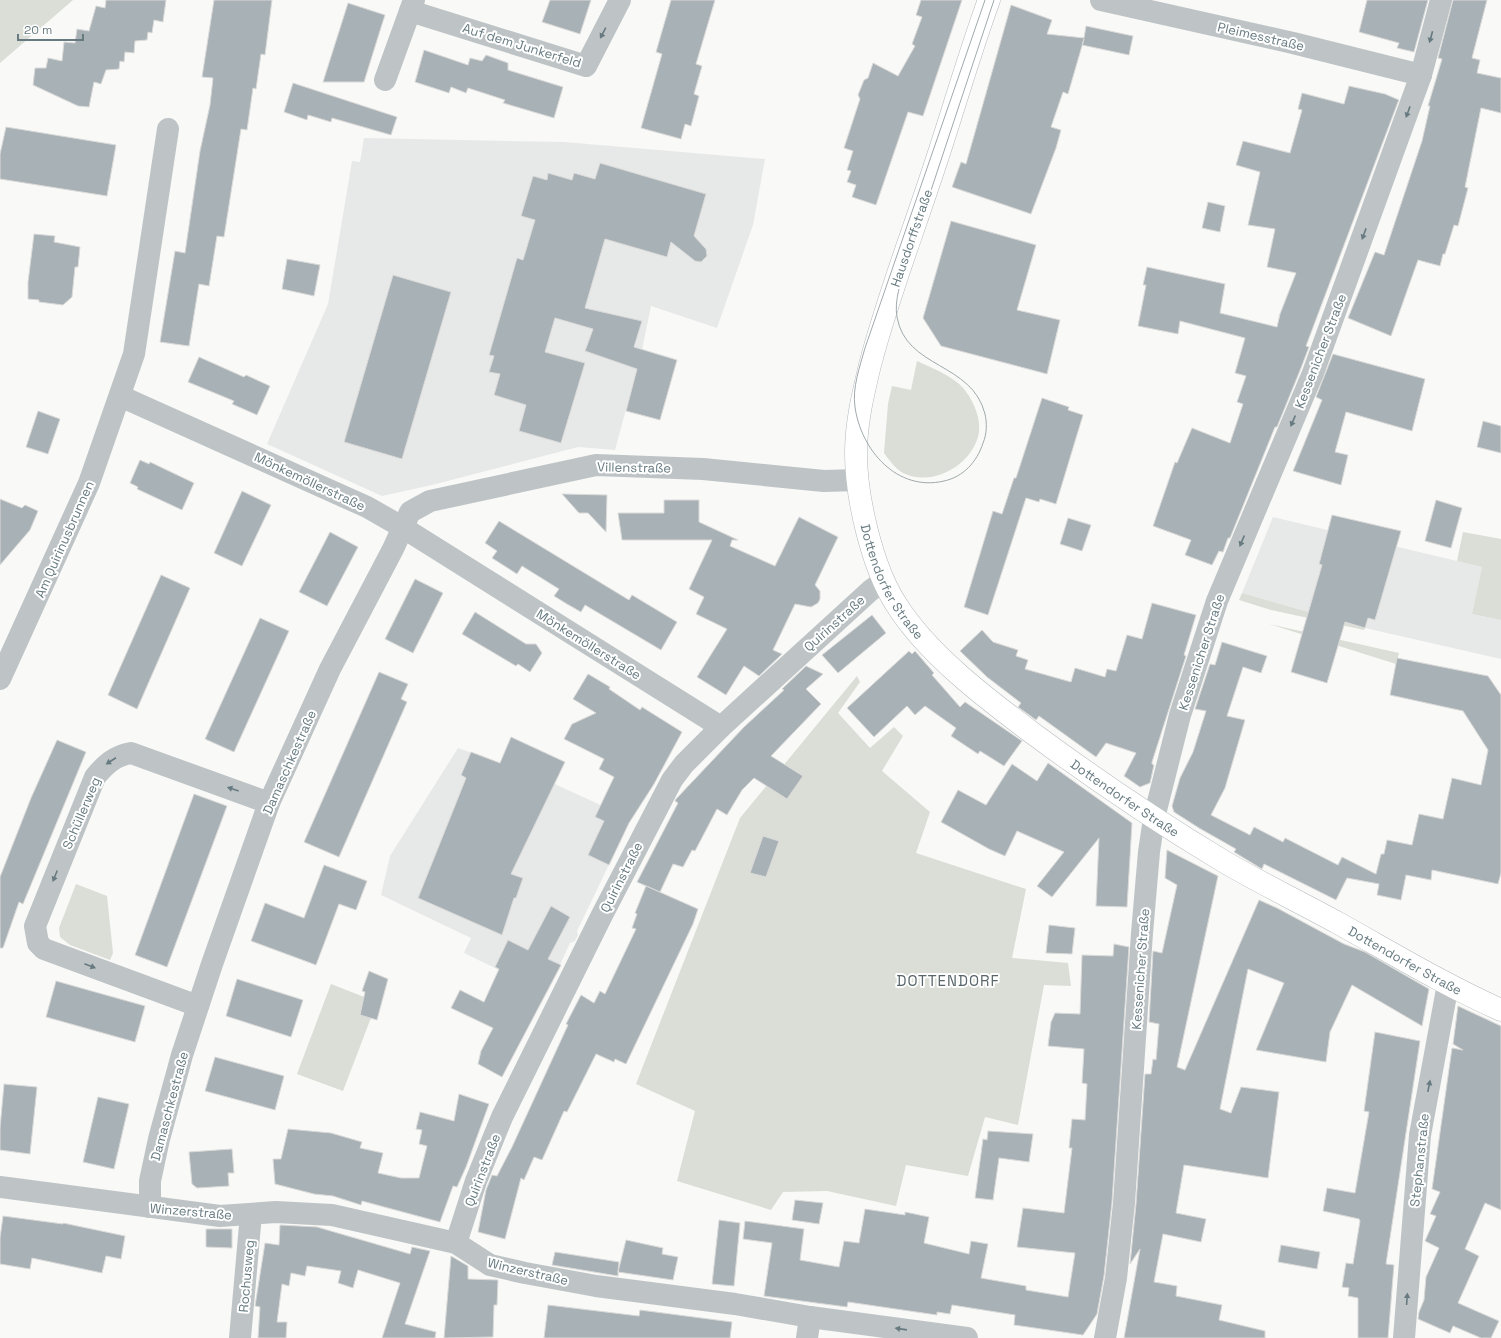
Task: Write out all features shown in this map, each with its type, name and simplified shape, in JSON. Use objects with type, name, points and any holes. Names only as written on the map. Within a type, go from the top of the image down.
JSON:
[{"type":"main road","name":"Hausdorffstraße","points":[[858,480],[856,453],[858,421],[874,350],[989,0]]},
{"type":"main road","name":"Dottendorfer Straße","points":[[858,480],[868,530],[884,581],[896,605],[917,632],[968,681],[1000,709],[1060,753],[1154,818],[1226,862],[1448,984],[1501,1010]]},
{"type":"street","name":"Auf dem Junkerfeld","points":[[385,80],[412,5],[586,66],[620,0]]},
{"type":"street","name":"Pleimesstraße","points":[[1101,0],[1293,43],[1421,75]]},
{"type":"street","name":"Kessenicher Straße","points":[[1105,1338],[1116,1278],[1124,1203],[1141,939],[1148,852],[1154,818],[1182,708],[1217,601],[1313,373],[1421,75],[1441,0]]},
{"type":"street","points":[[120,396],[134,354],[168,129]]},
{"type":"street","name":"Mönkemöllerstraße","points":[[120,396],[367,507],[402,527],[721,727]]},
{"type":"street","name":"Am Quirinusbrunnen","points":[[0,678],[89,483],[120,396]]},
{"type":"street","name":"Villenstraße","points":[[402,527],[410,512],[430,501],[596,465],[703,469],[824,481],[858,480]]},
{"type":"street","name":"Damaschkestraße","points":[[150,1207],[150,1182],[159,1139],[182,1055],[269,803],[330,669],[394,549],[402,527]]},
{"type":"street","name":"Quirinstraße","points":[[456,1243],[476,1181],[502,1117],[641,838],[672,780],[684,764],[721,727],[871,590],[884,581]]},
{"type":"street","name":"Schüllerweg","points":[[198,1006],[44,949],[38,943],[35,926],[95,777],[106,763],[121,755],[131,753],[269,803]]},
{"type":"street","name":"Stephanstraße","points":[[1404,1338],[1420,1135],[1448,984]]},
{"type":"street","name":"Winzerstraße","points":[[0,1187],[220,1216],[300,1213],[332,1215],[456,1243],[490,1265],[596,1286],[735,1304],[808,1328],[968,1338]]},
{"type":"street","name":"Rochusweg","points":[[240,1338],[251,1214]]},
{"type":"shaded area","points":[[0,0],[73,0],[0,63]]},
{"type":"shaded area","points":[[364,138],[564,142],[765,159],[753,225],[717,328],[651,306],[642,350],[615,450],[578,447],[432,485],[382,496],[267,444],[328,304],[352,161],[360,162]]},
{"type":"shaded area","points":[[917,361],[948,376],[959,384],[964,389],[976,409],[979,421],[979,432],[976,444],[961,463],[939,475],[927,477],[915,477],[903,473],[895,467],[884,453],[888,404],[892,386],[911,390]]},
{"type":"shaded area","points":[[1273,517],[1482,567],[1472,614],[1501,620],[1501,659],[1365,628],[1242,593]]},
{"type":"shaded area","points":[[1463,532],[1501,539],[1501,620],[1472,614],[1482,567],[1457,561]]},
{"type":"shaded area","points":[[1242,593],[1365,628],[1364,630],[1271,610],[1239,600]]},
{"type":"shaded area","points":[[1269,624],[1399,653],[1396,664]]},
{"type":"shaded area","points":[[857,676],[860,682],[838,713],[870,748],[894,727],[903,736],[882,771],[930,812],[916,853],[1026,889],[1012,958],[1068,963],[1071,986],[1044,985],[1018,1125],[985,1117],[968,1176],[906,1165],[896,1206],[827,1191],[783,1192],[771,1210],[677,1181],[695,1111],[636,1084],[740,818]]},
{"type":"shaded area","points":[[458,748],[500,763],[520,768],[631,819],[577,931],[578,935],[575,941],[570,943],[547,993],[464,953],[471,938],[381,895],[390,856]]},
{"type":"shaded area","points":[[76,884],[107,896],[113,953],[110,960],[70,945],[60,937],[59,928]]},
{"type":"shaded area","points":[[331,984],[377,1002],[343,1091],[297,1074]]},
{"type":"building","points":[[106,0],[166,0],[163,22],[154,20],[152,33],[148,32],[147,40],[135,41],[134,53],[125,52],[124,62],[120,61],[119,69],[106,70],[101,84],[94,82],[89,107],[78,106],[33,85],[35,68],[46,68],[48,58],[62,61],[64,42],[75,43],[77,29],[89,31],[96,6],[105,8]]},
{"type":"building","points":[[214,0],[272,0],[265,55],[261,54],[256,89],[253,88],[247,130],[241,129],[224,237],[217,236],[209,286],[199,284],[189,346],[160,342],[175,251],[185,253],[200,151],[210,105],[213,78],[202,77]]},
{"type":"building","points":[[550,0],[591,0],[580,34],[542,22]]},
{"type":"building","points":[[671,0],[715,0],[696,64],[702,66],[694,94],[699,96],[691,126],[685,124],[681,139],[641,128],[662,54],[656,52]]},
{"type":"building","points":[[921,0],[962,0],[923,116],[908,112],[876,205],[852,197],[856,185],[847,182],[851,171],[847,170],[853,151],[844,148],[860,99],[858,95],[864,80],[868,78],[873,63],[898,76],[915,46],[912,44],[922,17],[916,15]]},
{"type":"building","points":[[1367,0],[1428,0],[1414,52],[1397,48],[1399,43],[1359,32]]},
{"type":"building","points":[[1453,0],[1487,0],[1472,58],[1480,60],[1477,73],[1501,78],[1501,113],[1481,108],[1465,187],[1468,188],[1458,226],[1454,225],[1440,266],[1418,260],[1391,336],[1348,318],[1375,252],[1384,255],[1422,141],[1430,106],[1428,106],[1442,59],[1438,58]]},
{"type":"building","points":[[348,3],[385,15],[364,82],[323,82]]},
{"type":"building","points":[[1011,5],[1052,20],[1047,34],[1084,38],[1086,26],[1133,36],[1129,55],[1082,45],[1068,94],[1063,92],[1051,127],[1061,130],[1056,148],[1031,214],[952,187],[961,162],[966,164]]},
{"type":"building","points":[[424,50],[468,65],[470,58],[482,61],[486,55],[508,63],[508,70],[563,87],[554,118],[503,103],[505,100],[468,88],[466,93],[451,87],[449,93],[415,82]]},
{"type":"building","points":[[293,83],[397,117],[391,135],[332,118],[331,122],[308,115],[307,120],[284,112]]},
{"type":"building","points":[[1349,86],[1385,94],[1399,100],[1306,346],[1309,347],[1301,368],[1277,427],[1275,427],[1230,538],[1228,538],[1223,552],[1219,551],[1212,565],[1185,555],[1191,540],[1153,526],[1175,462],[1177,463],[1192,428],[1230,443],[1243,404],[1237,402],[1246,376],[1235,373],[1245,338],[1180,321],[1178,334],[1138,326],[1146,285],[1143,285],[1147,267],[1225,284],[1220,313],[1277,327],[1280,314],[1296,273],[1267,267],[1275,229],[1248,225],[1260,172],[1236,165],[1243,141],[1290,153],[1302,110],[1298,109],[1302,93],[1344,104]]},
{"type":"building","points":[[6,127],[116,145],[107,196],[0,179],[0,154]]},
{"type":"building","points":[[600,163],[706,194],[694,236],[706,249],[707,256],[701,262],[695,261],[671,242],[667,257],[605,239],[585,308],[642,321],[634,347],[677,360],[660,420],[626,411],[637,369],[585,351],[593,329],[555,318],[545,352],[585,363],[561,443],[519,431],[526,405],[494,395],[500,374],[489,372],[494,356],[489,355],[517,258],[523,260],[535,220],[521,216],[533,176],[547,180],[548,173],[572,180],[574,173],[595,179]]},
{"type":"building","points":[[1208,202],[1225,206],[1220,232],[1202,228]]},
{"type":"building","points":[[951,221],[1036,245],[1017,310],[1060,320],[1047,374],[941,346],[923,318]]},
{"type":"building","points":[[34,234],[55,236],[54,242],[80,247],[78,267],[75,267],[72,297],[63,305],[28,299],[28,282]]},
{"type":"building","points":[[287,259],[320,265],[314,296],[282,289]]},
{"type":"building","points":[[393,275],[451,292],[402,459],[344,442]]},
{"type":"building","points":[[1333,354],[1425,379],[1412,431],[1346,412],[1335,452],[1348,455],[1341,485],[1293,471],[1322,400],[1316,397]]},
{"type":"building","points":[[199,357],[244,377],[246,375],[270,386],[257,415],[232,404],[234,401],[188,382]]},
{"type":"building","points":[[1042,398],[1069,407],[1068,410],[1083,415],[1056,504],[1040,499],[1039,502],[1026,498],[988,615],[964,607],[993,511],[1002,514],[1014,478],[1016,478]]},
{"type":"building","points":[[38,411],[60,419],[48,454],[26,447]]},
{"type":"building","points":[[1483,421],[1501,426],[1501,453],[1477,447]]},
{"type":"building","points":[[140,460],[149,464],[150,462],[194,483],[182,510],[137,489],[138,487],[130,483]]},
{"type":"building","points":[[242,491],[271,505],[242,566],[214,553]]},
{"type":"building","points":[[562,494],[607,495],[606,532],[588,513],[579,513]]},
{"type":"building","points":[[0,499],[22,508],[25,505],[38,511],[30,530],[0,565]]},
{"type":"building","points":[[664,500],[699,500],[699,522],[738,540],[732,540],[730,546],[775,566],[799,517],[838,537],[815,585],[820,591],[820,599],[818,603],[811,607],[795,604],[773,650],[782,654],[759,676],[744,666],[726,695],[697,677],[727,629],[696,614],[704,597],[689,589],[712,540],[622,540],[618,513],[664,513]]},
{"type":"building","points":[[1436,500],[1462,508],[1451,548],[1425,541]]},
{"type":"building","points":[[1332,515],[1401,531],[1375,620],[1368,618],[1365,628],[1345,622],[1327,683],[1291,672],[1322,565],[1319,564]]},
{"type":"building","points":[[1068,518],[1091,525],[1082,551],[1060,544]]},
{"type":"building","points":[[499,521],[629,600],[632,595],[677,622],[661,650],[585,605],[581,612],[567,604],[554,596],[559,589],[522,566],[517,574],[492,558],[497,551],[485,543]]},
{"type":"building","points":[[330,532],[358,547],[327,606],[299,592]]},
{"type":"building","points":[[161,575],[190,588],[137,709],[108,695]]},
{"type":"building","points":[[415,579],[443,593],[413,653],[385,639]]},
{"type":"building","points":[[1152,603],[1196,615],[1184,655],[1186,656],[1152,762],[1154,765],[1150,783],[1140,787],[1124,776],[1136,753],[1106,743],[1096,757],[1039,716],[1036,720],[1018,707],[1021,703],[987,677],[960,651],[982,630],[993,642],[1018,650],[1016,656],[1028,660],[1025,669],[1071,682],[1075,668],[1105,677],[1107,669],[1116,671],[1127,635],[1142,639]]},
{"type":"building","points":[[475,612],[526,644],[536,644],[542,653],[530,672],[518,664],[516,666],[462,634]]},
{"type":"building","points":[[872,615],[886,633],[838,673],[822,655]]},
{"type":"building","points":[[260,618],[289,631],[234,752],[205,739]]},
{"type":"building","points":[[1222,642],[1267,656],[1261,673],[1243,667],[1227,716],[1245,720],[1225,788],[1211,815],[1250,835],[1254,827],[1283,842],[1285,838],[1338,865],[1342,857],[1376,874],[1381,854],[1384,854],[1387,840],[1412,845],[1419,814],[1443,819],[1452,778],[1481,785],[1488,750],[1463,711],[1390,695],[1397,658],[1488,676],[1501,695],[1501,873],[1498,884],[1432,870],[1431,880],[1406,875],[1401,900],[1377,895],[1379,884],[1347,878],[1336,900],[1264,864],[1262,869],[1234,852],[1236,849],[1174,812],[1172,806],[1180,778],[1193,752],[1206,711],[1195,709],[1210,664],[1215,665]]},
{"type":"building","points":[[909,651],[912,654],[915,651],[934,673],[932,675],[960,707],[965,702],[1022,741],[1004,766],[980,751],[978,754],[951,736],[956,728],[925,706],[915,715],[907,706],[874,737],[847,708]]},
{"type":"building","points":[[806,666],[823,674],[806,689],[821,704],[771,756],[803,776],[787,799],[754,778],[742,790],[727,815],[717,809],[695,851],[692,850],[683,867],[673,864],[660,892],[637,882],[678,803],[675,801],[676,799],[744,727],[784,690],[782,689]]},
{"type":"building","points":[[379,672],[408,684],[401,699],[407,702],[339,857],[304,842]]},
{"type":"building","points":[[588,674],[610,687],[609,689],[640,710],[642,707],[682,732],[654,784],[629,823],[609,865],[588,855],[604,821],[595,817],[614,777],[599,769],[604,759],[564,739],[572,724],[596,713],[573,699]]},
{"type":"building","points":[[511,737],[565,762],[511,874],[523,878],[516,898],[514,898],[502,935],[418,898],[466,778],[461,775],[471,752],[500,763]]},
{"type":"building","points":[[57,740],[86,752],[23,904],[19,902],[3,948],[0,948],[0,877],[31,798]]},
{"type":"building","points":[[1048,763],[1132,823],[1127,907],[1096,906],[1099,838],[1052,897],[1037,886],[1064,852],[1017,831],[1005,856],[989,849],[941,822],[958,790],[986,805],[1012,764],[1037,781]]},
{"type":"building","points":[[194,794],[227,806],[167,967],[135,955]]},
{"type":"building","points":[[763,836],[779,841],[766,877],[750,873]]},
{"type":"building","points":[[1167,850],[1218,876],[1177,1067],[1185,1070],[1259,900],[1344,944],[1365,952],[1429,989],[1422,1026],[1352,985],[1330,1032],[1326,1062],[1256,1050],[1284,983],[1248,969],[1220,1109],[1231,1113],[1241,1087],[1279,1092],[1268,1178],[1184,1165],[1176,1213],[1206,1219],[1201,1242],[1163,1234],[1154,1282],[1177,1286],[1176,1296],[1222,1305],[1219,1320],[1265,1331],[1265,1338],[1124,1338],[1140,1249],[1130,1264],[1136,1204],[1145,1074],[1151,1074],[1153,1059],[1156,1060],[1159,1024],[1149,1022],[1153,951],[1162,953],[1177,885],[1165,878]]},
{"type":"building","points":[[324,865],[367,881],[356,910],[339,904],[316,965],[251,941],[265,903],[304,918]]},
{"type":"building","points":[[646,886],[698,909],[693,924],[626,1064],[615,1059],[614,1062],[596,1054],[567,1112],[564,1111],[542,1160],[534,1157],[524,1180],[521,1178],[505,1239],[478,1232],[486,1190],[492,1175],[497,1176],[512,1147],[568,1025],[566,1024],[581,995],[594,1003],[600,991],[605,994],[636,929],[632,928],[637,914],[635,913]]},
{"type":"building","points":[[551,906],[570,917],[548,959],[561,965],[502,1077],[478,1064],[481,1051],[493,1028],[451,1008],[460,990],[484,1002],[499,969],[495,967],[508,940],[528,950]]},
{"type":"building","points":[[1049,925],[1075,928],[1072,954],[1046,953]]},
{"type":"building","points":[[1114,944],[1129,947],[1112,1202],[1104,1276],[1097,1314],[1083,1335],[1014,1325],[1015,1315],[952,1305],[950,1314],[937,1312],[937,1315],[848,1302],[847,1307],[764,1296],[772,1243],[743,1239],[745,1221],[804,1229],[800,1260],[839,1267],[844,1241],[859,1243],[865,1209],[905,1215],[905,1212],[929,1217],[924,1243],[969,1254],[971,1241],[988,1244],[981,1278],[1026,1286],[1026,1290],[1068,1297],[1075,1253],[1017,1247],[1023,1208],[1064,1213],[1072,1148],[1069,1148],[1072,1119],[1085,1120],[1087,1084],[1082,1083],[1084,1049],[1048,1046],[1051,1022],[1055,1013],[1080,1014],[1082,955],[1113,956]]},
{"type":"building","points":[[369,971],[388,979],[377,1020],[360,1015],[365,992],[362,991]]},
{"type":"building","points":[[237,979],[303,1000],[291,1037],[226,1016]]},
{"type":"building","points":[[56,981],[145,1006],[135,1042],[46,1017]]},
{"type":"building","points":[[1458,1006],[1501,1026],[1501,1210],[1485,1203],[1465,1249],[1479,1256],[1458,1303],[1499,1321],[1491,1338],[1481,1338],[1453,1326],[1450,1333],[1418,1319],[1424,1300],[1426,1277],[1439,1248],[1425,1241],[1436,1216],[1430,1214],[1440,1192],[1432,1189],[1452,1048],[1463,1050],[1453,1044]]},
{"type":"building","points":[[1375,1032],[1420,1041],[1386,1264],[1394,1265],[1388,1338],[1358,1338],[1358,1298],[1348,1296],[1349,1288],[1342,1287],[1346,1263],[1353,1264],[1360,1221],[1359,1219],[1323,1211],[1327,1188],[1355,1193],[1369,1112],[1364,1111]]},
{"type":"building","points":[[215,1057],[284,1076],[275,1110],[205,1091]]},
{"type":"building","points":[[4,1084],[37,1087],[30,1154],[0,1150],[0,1128]]},
{"type":"building","points":[[459,1094],[489,1104],[466,1167],[457,1187],[453,1186],[440,1222],[362,1201],[361,1205],[333,1196],[314,1194],[275,1184],[273,1159],[281,1159],[288,1129],[331,1133],[362,1142],[360,1148],[383,1153],[378,1173],[401,1178],[419,1178],[427,1146],[419,1144],[422,1130],[416,1129],[420,1112],[454,1121]]},
{"type":"building","points":[[98,1097],[129,1104],[114,1169],[83,1162]]},
{"type":"building","points":[[988,1131],[1033,1134],[1029,1162],[999,1158],[993,1200],[975,1198],[983,1139],[987,1140]]},
{"type":"building","points":[[232,1149],[234,1173],[228,1173],[229,1186],[197,1188],[192,1184],[189,1152]]},
{"type":"building","points":[[795,1200],[823,1203],[819,1224],[792,1220]]},
{"type":"building","points":[[3,1216],[63,1223],[125,1236],[121,1259],[106,1256],[102,1273],[32,1258],[30,1269],[0,1264],[0,1238]]},
{"type":"building","points":[[719,1220],[740,1223],[734,1286],[712,1284]]},
{"type":"building","points":[[280,1225],[317,1227],[410,1254],[412,1247],[430,1251],[405,1324],[436,1332],[435,1338],[382,1338],[400,1283],[358,1270],[353,1288],[338,1283],[341,1271],[307,1266],[305,1276],[291,1273],[289,1286],[282,1284],[277,1322],[287,1322],[286,1338],[258,1338],[260,1307],[255,1306],[265,1243],[279,1245]]},
{"type":"building","points":[[206,1229],[232,1229],[232,1248],[206,1247]]},
{"type":"building","points":[[626,1240],[663,1248],[662,1254],[678,1257],[673,1280],[618,1272]]},
{"type":"building","points":[[1281,1245],[1320,1252],[1317,1269],[1278,1262]]},
{"type":"building","points":[[555,1252],[619,1262],[618,1276],[552,1265]]},
{"type":"building","points":[[451,1256],[468,1266],[468,1279],[498,1280],[497,1305],[494,1305],[493,1337],[444,1338]]},
{"type":"building","points":[[548,1305],[639,1316],[640,1310],[732,1322],[730,1338],[544,1338]]},
{"type":"tram line","points":[[985,0],[865,348],[857,377],[854,400],[859,423],[873,452],[884,464],[897,474],[911,480],[927,483],[951,479],[968,468],[977,456],[984,440],[986,417],[978,397],[967,384],[954,374],[925,357],[913,347],[903,334],[897,317],[896,304],[906,266],[994,0]]},
{"type":"district","name":"DOTTENDORF","points":[[948,981]]}]
